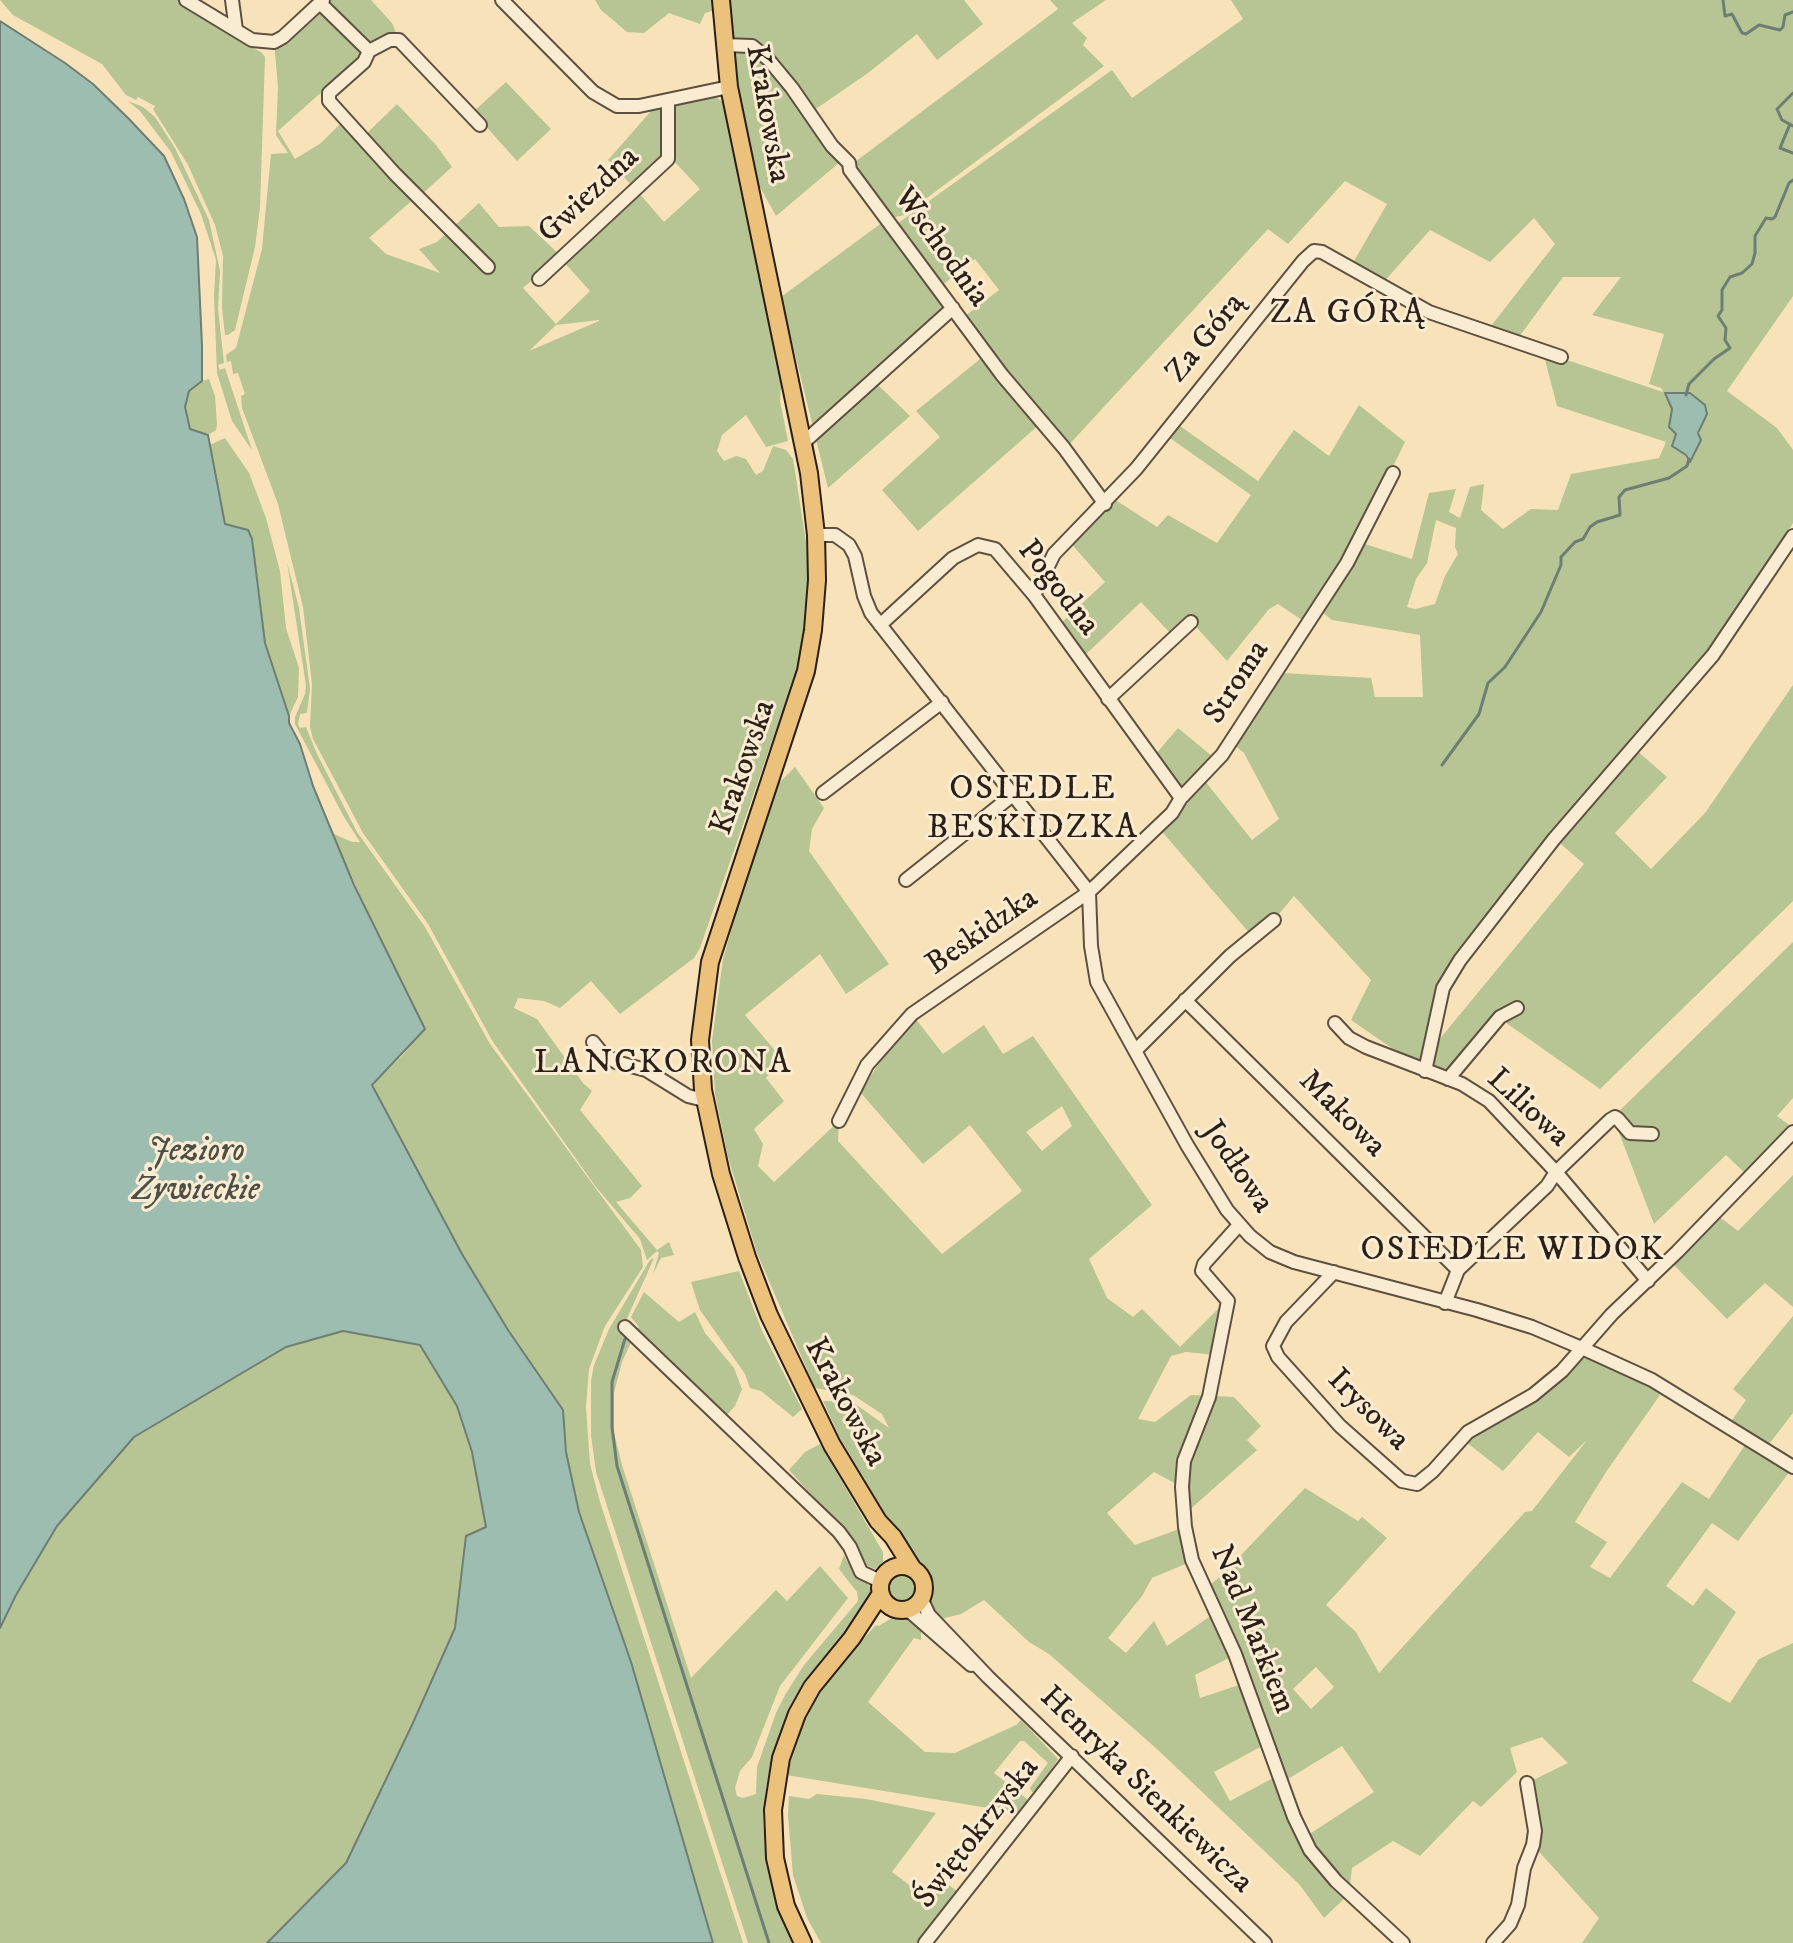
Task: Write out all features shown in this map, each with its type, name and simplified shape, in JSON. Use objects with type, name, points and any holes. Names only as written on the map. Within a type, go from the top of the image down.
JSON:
[{"type":"main road","name":"Krakowska","points":[[721,0],[729,87],[803,443],[816,535],[817,599],[810,656],[722,920],[707,979],[700,1040],[704,1100],[721,1174],[769,1315],[832,1445],[878,1521],[891,1552],[884,1582]]},
{"type":"main road","name":"Krakowska","points":[[878,1521],[893,1537],[913,1569]]},
{"type":"main road","points":[[803,1943],[786,1906],[777,1874],[772,1828],[774,1791],[781,1758],[797,1714],[820,1676],[852,1638],[884,1582],[902,1565],[913,1569],[924,1584],[921,1598],[852,1638]]},
{"type":"main road","points":[[884,1582],[886,1603],[901,1609]]},
{"type":"street","points":[[186,0],[252,40],[274,42],[321,2],[369,51]]},
{"type":"street","points":[[232,0],[236,30]]},
{"type":"street","points":[[502,0],[593,92],[607,101],[628,107],[729,87]]},
{"type":"street","points":[[480,125],[399,40],[390,40],[369,51],[364,62],[329,93],[329,101],[395,174],[488,267]]},
{"type":"street","name":"Wschodnia","points":[[724,45],[752,46],[768,59],[832,146],[849,163],[850,170],[1017,394],[1064,448],[1105,504]]},
{"type":"street","name":"Gwiezdna","points":[[539,279],[668,159],[668,101]]},
{"type":"street","name":"Za Górą","points":[[1034,595],[1054,554],[1105,504],[1314,251],[1322,252],[1429,312],[1561,357]]},
{"type":"street","points":[[803,443],[953,308]]},
{"type":"street","name":"Stroma","points":[[1089,892],[1158,827],[1222,755],[1347,563],[1393,473]]},
{"type":"street","name":"Beskidzka","points":[[816,535],[835,535],[849,545],[855,556],[866,605],[1089,892],[912,1014],[867,1065],[839,1121]]},
{"type":"street","points":[[1425,1071],[1443,988],[1460,960],[1554,839],[1713,655],[1793,536]]},
{"type":"street","name":"Pogodna","points":[[880,625],[953,558],[978,545],[995,549],[1034,595],[1181,798]]},
{"type":"street","points":[[1108,699],[1191,622]]},
{"type":"street","points":[[823,793],[942,702]]},
{"type":"street","points":[[906,880],[1014,794]]},
{"type":"street","name":"Jodłowa","points":[[1089,892],[1091,946],[1097,982],[1187,1145],[1239,1225],[1270,1252],[1294,1262],[1532,1327],[1652,1380],[1793,1467]]},
{"type":"street","points":[[1135,1051],[1230,956],[1274,920]]},
{"type":"street","name":"Makowa","points":[[1185,1000],[1458,1270]]},
{"type":"street","points":[[1448,1079],[1500,1017],[1517,1008]]},
{"type":"street","name":"Liliowa","points":[[1335,1023],[1349,1038],[1474,1089],[1489,1101],[1556,1172],[1648,1281]]},
{"type":"street","points":[[593,1042],[616,1062],[646,1070],[688,1096],[704,1100]]},
{"type":"street","points":[[1445,1303],[1458,1270],[1615,1117],[1630,1133],[1652,1134]]},
{"type":"street","points":[[1584,1349],[1612,1314],[1793,1132]]},
{"type":"street","name":"Nad Markiem","points":[[1239,1225],[1204,1264],[1202,1271],[1228,1301],[1228,1314],[1209,1397],[1184,1461],[1185,1527],[1192,1560],[1235,1654],[1294,1817],[1310,1850],[1336,1881],[1403,1943]]},
{"type":"street","name":"Irysowa","points":[[1334,1272],[1286,1322],[1273,1346],[1278,1357],[1340,1426],[1402,1481],[1410,1484],[1417,1484],[1433,1471],[1468,1432],[1533,1395],[1584,1349]]},
{"type":"street","points":[[625,1327],[839,1532],[850,1547],[861,1572],[884,1582]]},
{"type":"street","name":"Henryka Sienkiewicza","points":[[921,1598],[929,1615],[988,1677],[1265,1943]]},
{"type":"street","name":"Henryka Sienkiewicza","points":[[901,1609],[988,1677]]},
{"type":"street","name":"Świętokrzyska","points":[[925,1943],[1072,1756]]},
{"type":"street","points":[[1493,1943],[1510,1924],[1518,1905],[1524,1868],[1533,1845],[1535,1831],[1527,1783]]},
{"type":"green space","points":[[0,0],[180,0],[265,57],[260,207],[255,247],[235,330],[228,335],[225,335],[222,308],[223,256],[215,225],[188,165],[153,109],[155,106],[126,95],[102,64],[13,15]]},
{"type":"green space","points":[[323,0],[371,0],[392,23],[399,40],[390,40],[316,97],[278,131],[295,159],[321,143],[341,123],[416,197],[369,238],[386,254],[440,273],[419,249],[437,242],[479,203],[499,227],[529,226],[560,255],[523,288],[556,324],[590,291],[563,261],[638,192],[664,222],[700,189],[673,160],[673,105],[714,96],[725,103],[782,372],[780,401],[788,441],[766,447],[746,415],[722,435],[717,451],[724,461],[736,456],[746,459],[756,475],[763,471],[773,446],[786,450],[793,459],[806,542],[808,580],[801,658],[694,958],[620,1014],[591,981],[560,1008],[544,1001],[518,998],[514,1008],[537,1019],[592,1091],[580,1110],[642,1186],[630,1198],[616,1202],[657,1250],[669,1242],[674,1255],[661,1258],[653,1274],[659,1253],[657,1251],[647,1260],[640,1239],[596,1187],[493,1042],[428,924],[363,833],[313,739],[310,727],[312,684],[303,607],[278,504],[242,408],[241,396],[245,394],[238,373],[233,374],[231,361],[227,362],[226,355],[236,348],[262,249],[271,154],[288,153],[276,135],[278,87],[274,42]],"holes":[[[599,321],[529,351],[556,325]]]},
{"type":"green space","points":[[595,0],[964,0],[983,24],[937,60],[917,34],[810,113],[840,162],[776,216],[755,178],[724,45],[722,8],[705,13],[700,24],[669,13],[644,33],[627,32],[601,10]]},
{"type":"green space","points":[[1050,0],[1106,0],[1072,23],[1087,38],[1083,45],[1104,66],[904,215],[892,218],[855,170],[855,162],[1058,9]]},
{"type":"green space","points":[[1231,0],[1793,0],[1793,296],[1727,391],[1777,428],[1793,450],[1793,523],[1713,655],[1634,748],[1667,777],[1615,833],[1651,869],[1705,813],[1793,685],[1793,901],[1600,1089],[1502,1020],[1453,1080],[1425,1071],[1351,1020],[1371,980],[1294,896],[1274,920],[1252,936],[1158,827],[1205,781],[1252,840],[1279,819],[1244,753],[1233,744],[1282,673],[1371,678],[1375,697],[1423,697],[1420,635],[1332,620],[1322,612],[1362,543],[1412,559],[1429,493],[1456,489],[1449,512],[1460,518],[1470,487],[1484,484],[1481,510],[1503,529],[1531,509],[1558,510],[1571,474],[1659,458],[1666,442],[1557,406],[1543,352],[1663,392],[1661,388],[1649,384],[1664,334],[1592,315],[1621,277],[1563,277],[1516,341],[1491,326],[1555,244],[1534,218],[1490,262],[1430,230],[1381,285],[1365,284],[1350,268],[1387,204],[1345,181],[1288,244],[1268,229],[1066,448],[964,317],[999,290],[975,259],[941,286],[954,313],[877,384],[910,416],[828,488],[781,297],[887,219],[894,226],[1112,70],[1132,98],[1243,19]],"holes":[[[1672,409],[1707,414],[1688,462],[1670,427]],[[1436,520],[1456,528],[1455,547],[1458,554],[1445,576],[1435,604],[1415,609],[1407,607],[1416,579],[1427,563]],[[1555,839],[1584,864],[1438,1041],[1427,1065],[1446,982]]]},
{"type":"green space","points":[[506,82],[551,129],[517,161],[473,112]]},
{"type":"green space","points":[[128,101],[143,107],[155,117],[175,148],[209,220],[220,271],[218,309],[224,363],[218,365],[220,370],[225,368],[252,450],[232,421],[217,373],[216,260],[201,214],[171,152],[140,111]]},
{"type":"green space","points":[[397,104],[436,145],[452,167],[421,195],[364,136]]},
{"type":"green space","points":[[665,107],[666,155],[634,188],[608,160],[652,110]]},
{"type":"green space","points":[[985,355],[1040,424],[918,531],[882,490],[940,437],[916,411]]},
{"type":"green space","points":[[209,379],[215,396],[217,425],[216,430],[208,435],[190,429],[185,407],[189,391]]},
{"type":"green space","points":[[1359,405],[1405,442],[1346,561],[1300,630],[1296,630],[1302,620],[1278,604],[1269,609],[1227,661],[1188,618],[1171,634],[1141,602],[1083,657],[1059,625],[1105,582],[1068,540],[1111,497],[1157,527],[1168,515],[1217,543],[1251,495],[1167,436],[1177,424],[1258,481],[1294,430],[1329,456]]},
{"type":"green space","points":[[225,438],[249,473],[266,518],[280,571],[286,628],[299,668],[298,697],[289,716],[265,643],[252,539],[237,527],[225,525],[219,506],[210,445]]},
{"type":"green space","points":[[287,562],[299,608],[310,689],[307,713],[300,714],[300,728],[306,727],[357,832],[425,927],[490,1044],[641,1250],[643,1267],[605,1326],[589,1369],[586,1407],[590,1464],[743,1943],[713,1943],[631,1662],[579,1512],[566,1452],[563,1409],[508,1330],[462,1254],[372,1085],[424,1029],[388,958],[332,833],[352,842],[360,842],[295,724],[306,685]]},
{"type":"green space","points":[[1178,728],[1212,756],[1180,791],[1155,755]]},
{"type":"green space","points":[[795,767],[824,808],[812,829],[809,851],[889,964],[846,994],[820,954],[745,1015],[783,1060],[766,1078],[784,1101],[754,1129],[763,1144],[758,1166],[774,1182],[839,1121],[838,1141],[942,1254],[1022,1191],[970,1125],[923,1164],[860,1092],[912,1014],[943,1054],[984,1025],[1003,1054],[1033,1036],[1152,1205],[1089,1259],[1107,1298],[1133,1317],[1142,1309],[1180,1347],[1226,1301],[1216,1355],[1186,1352],[1171,1356],[1138,1419],[1155,1422],[1191,1395],[1234,1397],[1261,1426],[1247,1440],[1257,1450],[1186,1513],[1182,1487],[1154,1472],[1107,1513],[1135,1545],[1185,1527],[1190,1562],[1152,1578],[1142,1596],[1108,1638],[1126,1653],[1154,1621],[1167,1646],[1212,1615],[1205,1589],[1305,1488],[1358,1521],[1362,1517],[1387,1538],[1326,1605],[1356,1632],[1379,1673],[1525,1512],[1532,1511],[1587,1440],[1569,1457],[1538,1432],[1503,1471],[1461,1438],[1505,1413],[1584,1349],[1652,1380],[1660,1395],[1575,1522],[1607,1542],[1590,1567],[1610,1578],[1682,1482],[1709,1499],[1749,1439],[1728,1426],[1746,1400],[1733,1389],[1793,1316],[1793,1413],[1766,1448],[1793,1467],[1738,1541],[1712,1523],[1666,1586],[1693,1606],[1706,1588],[1736,1612],[1692,1681],[1730,1703],[1759,1659],[1793,1643],[1793,1943],[1582,1943],[1599,1918],[1533,1845],[1527,1783],[1568,1763],[1542,1737],[1510,1748],[1517,1772],[1481,1807],[1473,1801],[1420,1856],[1393,1841],[1352,1868],[1349,1894],[1324,1918],[1299,1884],[1158,1750],[1049,1654],[1029,1642],[984,1600],[961,1614],[941,1619],[931,1608],[929,1578],[896,1532],[840,1438],[823,1401],[851,1401],[889,1428],[882,1414],[853,1395],[815,1388],[757,1253],[728,1157],[715,1094],[712,1041],[723,959],[779,783]],"holes":[[[1062,1106],[1072,1126],[1042,1151],[1026,1132]],[[1235,1655],[1245,1683],[1200,1698],[1195,1675]],[[1316,1667],[1334,1687],[1311,1709],[1293,1689]],[[1264,1745],[1277,1776],[1230,1801],[1214,1772]],[[1342,1746],[1374,1792],[1305,1837],[1283,1782]]]},
{"type":"green space","points":[[1793,942],[1793,1098],[1777,1116],[1793,1128],[1748,1176],[1726,1155],[1654,1224],[1613,1117]]},
{"type":"green space","points":[[1793,1175],[1793,1307],[1765,1283],[1727,1319],[1669,1260],[1713,1212],[1738,1231]]},
{"type":"green space","points":[[654,1258],[621,1332],[632,1340],[614,1393],[614,1433],[691,1678],[776,1590],[787,1601],[820,1566],[848,1598],[780,1686],[752,1757],[740,1771],[735,1788],[737,1796],[743,1798],[756,1794],[757,1767],[785,1695],[804,1665],[858,1601],[857,1592],[839,1569],[844,1555],[853,1573],[869,1585],[873,1593],[865,1613],[821,1660],[799,1693],[785,1719],[772,1757],[763,1818],[766,1863],[776,1902],[794,1943],[748,1943],[596,1472],[591,1435],[594,1365],[609,1329]]},
{"type":"green space","points":[[739,1271],[762,1331],[802,1409],[793,1417],[761,1391],[750,1388],[745,1374],[700,1310],[691,1282]]},
{"type":"green space","points":[[644,1292],[679,1322],[695,1312],[705,1333],[734,1368],[742,1389],[735,1406],[726,1416],[636,1330],[639,1327],[631,1317]]},
{"type":"green space","points":[[343,1331],[420,1345],[457,1406],[472,1452],[487,1527],[466,1536],[455,1628],[346,1863],[267,1943],[0,1943],[0,1628],[16,1595],[57,1526],[134,1437],[286,1347]]},
{"type":"green space","points":[[820,1444],[883,1552],[883,1562],[875,1569],[866,1565],[849,1536],[789,1470],[805,1452]]},
{"type":"green space","points":[[902,1572],[913,1576],[917,1587],[913,1598],[902,1602],[891,1598],[887,1587],[891,1576]]},
{"type":"green space","points":[[893,1617],[914,1622],[921,1632],[921,1640],[914,1638],[868,1702],[925,1752],[955,1753],[1021,1720],[1058,1759],[1050,1776],[1036,1792],[1030,1788],[1048,1763],[1024,1741],[1020,1741],[994,1773],[1027,1799],[1027,1804],[1019,1813],[786,1775],[805,1716],[828,1678],[876,1625]]},
{"type":"green space","points":[[817,1794],[866,1799],[936,1813],[892,1872],[928,1899],[943,1881],[957,1891],[920,1943],[821,1943],[807,1918],[793,1875],[788,1816],[789,1796],[809,1799]]},
{"type":"water","name":"Jezioro Żywieckie","points":[[0,21],[93,84],[164,156],[184,199],[197,237],[202,346],[202,381],[189,391],[185,407],[190,429],[208,435],[225,524],[248,530],[252,539],[265,643],[289,723],[354,885],[425,1029],[372,1085],[462,1254],[508,1330],[563,1410],[566,1452],[579,1512],[631,1662],[713,1943],[267,1943],[346,1863],[455,1628],[466,1536],[486,1527],[472,1452],[457,1406],[420,1345],[343,1331],[286,1347],[134,1437],[57,1526],[0,1628]]},
{"type":"water","points":[[1665,393],[1690,393],[1705,405],[1707,414],[1698,433],[1701,440],[1690,462],[1686,455],[1672,446],[1676,434],[1669,427],[1672,409]]},
{"type":"waterway","points":[[1723,0],[1725,16],[1732,14],[1742,33],[1746,34],[1759,25],[1780,30],[1785,15],[1793,12]]},
{"type":"waterway","points":[[1793,93],[1777,109],[1782,120],[1793,126]]},
{"type":"waterway","points":[[1790,124],[1780,148],[1793,153]]},
{"type":"waterway","points":[[1686,395],[1689,384],[1730,348],[1725,340],[1726,328],[1718,316],[1722,310],[1722,290],[1730,277],[1742,273],[1752,264],[1755,236],[1766,218],[1775,217],[1793,180]]},
{"type":"waterway","points":[[1442,765],[1479,714],[1488,683],[1505,667],[1541,612],[1561,565],[1561,557],[1575,542],[1583,539],[1597,522],[1620,515],[1619,497],[1625,490],[1669,478],[1687,466],[1689,459]]},
{"type":"waterway","points":[[625,1339],[612,1382],[612,1427],[617,1466],[769,1943]]},
{"type":"district","name":"ZA GÓRĄ","points":[[1348,315]]},
{"type":"district","name":"OSIEDLE BESKIDZKA","points":[[1033,810]]},
{"type":"district","name":"LANCKORONA","points":[[663,1065]]},
{"type":"district","name":"OSIEDLE WIDOK","points":[[1513,1252]]}]
